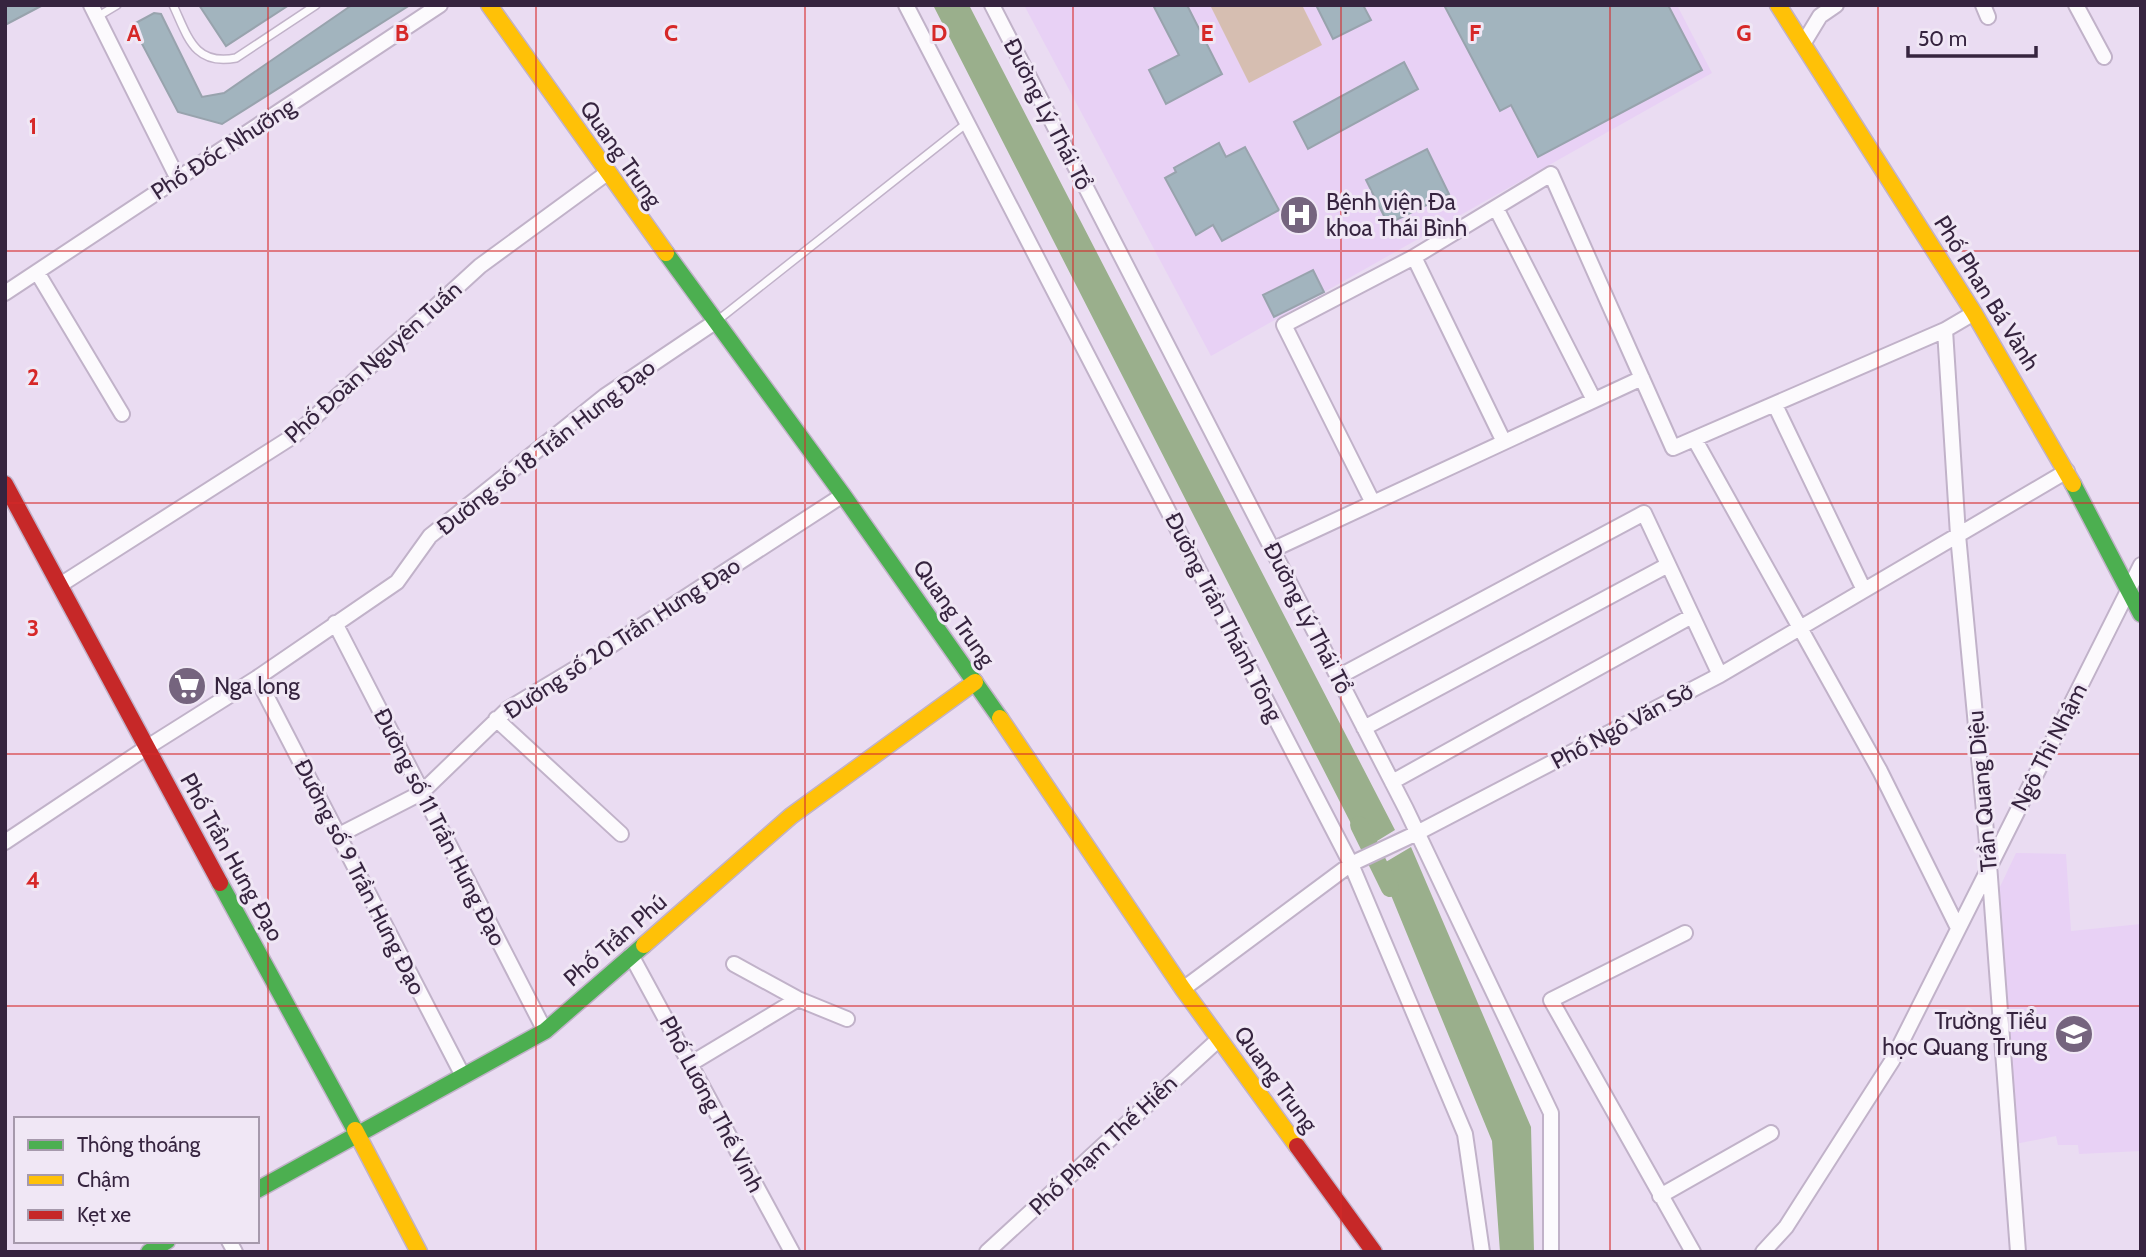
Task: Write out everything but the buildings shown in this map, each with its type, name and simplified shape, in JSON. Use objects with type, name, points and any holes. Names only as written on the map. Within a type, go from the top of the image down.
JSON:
[{"type":"street","name":"Phố Đốc Nhưỡng","points":[[5,293],[440,5]]},
{"type":"street","name":"Quang Trung","points":[[489,5],[607,173],[843,495],[975,682],[1183,989],[1374,1252]]},
{"type":"street","name":"Đường Trần Thánh Tông","points":[[906,5],[1357,861],[1465,1134],[1482,1252]]},
{"type":"street","name":"Đường Lý Thái Tổ","points":[[992,5],[1392,782],[1550,1113],[1551,1252]]},
{"type":"street","name":"Phố Phan Bá Vành","points":[[1778,5],[1974,313],[2067,471],[2141,614]]},
{"type":"street","points":[[1803,44],[1816,21],[1836,5]]},
{"type":"street","points":[[2076,5],[2104,57]]},
{"type":"street","points":[[94,11],[178,178]]},
{"type":"street","name":"Phố Đoàn Nguyên Tuấn","points":[[60,585],[295,435],[480,266],[607,173]]},
{"type":"street","points":[[1373,503],[1284,325],[1414,257],[1551,174],[1674,449],[1945,330],[1974,313]]},
{"type":"street","points":[[1496,208],[1594,400]]},
{"type":"street","points":[[1414,257],[1504,442]]},
{"type":"street","points":[[37,272],[122,414]]},
{"type":"street","name":"Đường số 18 Trần Hưng Đạo","points":[[5,842],[257,678],[397,582],[430,536],[605,396],[715,322]]},
{"type":"street","name":"Trần Quang Diệu","points":[[1945,330],[1958,535],[1989,864],[2018,1252]]},
{"type":"street","points":[[1272,550],[1642,378]]},
{"type":"street","points":[[1775,405],[1864,590]]},
{"type":"street","points":[[1695,440],[1880,771],[1958,928]]},
{"type":"street","name":"Phố Ngô Văn Sở","points":[[1183,989],[1357,861],[1417,833],[1720,675],[2067,471]]},
{"type":"street","name":"Phố Trần Hưng Đạo","points":[[5,484],[419,1252]]},
{"type":"street","name":"Đường số 20 Trần Hưng Đạo","points":[[339,835],[421,793],[508,709],[578,667],[843,495]]},
{"type":"street","points":[[1338,677],[1644,513],[1720,675]]},
{"type":"street","points":[[1364,728],[1668,565]]},
{"type":"street","name":"Ngô Thì Nhậm","points":[[1763,1252],[1786,1227],[1892,1061],[2141,565]]},
{"type":"street","points":[[1392,782],[1692,615]]},
{"type":"street","name":"Đường số 11 Trần Hưng Đạo","points":[[335,623],[545,1031]]},
{"type":"street","name":"Đường số 9 Trần Hưng Đạo","points":[[257,678],[463,1076]]},
{"type":"street","name":"Phố Trần Phú","points":[[259,1189],[545,1031],[791,816],[975,682]]},
{"type":"street","points":[[496,719],[621,834]]},
{"type":"street","points":[[1685,933],[1551,1000],[1693,1252]]},
{"type":"street","name":"Phố Lương Thế Vinh","points":[[631,956],[792,1252]]},
{"type":"street","points":[[734,964],[798,999],[846,1018]]},
{"type":"street","points":[[690,1064],[798,999]]},
{"type":"street","name":"Phố Phạm Thế Hiển","points":[[986,1252],[1219,1039]]},
{"type":"street","points":[[1660,1196],[1772,1133]]},
{"type":"lane","points":[[94,11],[117,5]]},
{"type":"lane","points":[[173,5],[194,49],[210,59],[222,61],[236,58],[316,5]]},
{"type":"lane","points":[[715,322],[968,123]]},
{"type":"shaded area","points":[[933,5],[969,5],[1395,830],[1364,849]]},
{"type":"shaded area","name":"Bệnh viện Đa khoa Thái Bình","points":[[1024,5],[1677,5],[1712,73],[1211,356]]},
{"type":"shaded area","points":[[1210,5],[1302,5],[1322,45],[1249,83]]},
{"type":"shaded area","points":[[1411,847],[1531,1127],[1534,1252],[1500,1252],[1492,1141],[1379,866]]},
{"type":"shaded area","name":"Trường Tiểu học Quang Trung","points":[[2016,853],[2066,854],[2071,931],[2141,924],[2141,1151],[2079,1154],[2078,1145],[2058,1145],[2056,1136],[2015,1144],[1997,893]]},
{"type":"waterway","points":[[1359,825],[1390,888]]},
{"type":"traffic: fast","points":[[666,253],[843,495],[1000,718]]},
{"type":"traffic: fast","points":[[2073,484],[2141,614]]},
{"type":"traffic: fast","points":[[220,883],[355,1130]]},
{"type":"traffic: fast","points":[[259,1189],[545,1031],[644,945]]},
{"type":"traffic: fast","points":[[149,1252],[164,1243]]},
{"type":"traffic: slow","points":[[489,5],[666,253]]},
{"type":"traffic: slow","points":[[1778,5],[1974,313],[2073,484]]},
{"type":"traffic: slow","points":[[644,945],[791,816],[975,682]]},
{"type":"traffic: slow","points":[[1000,718],[1183,989],[1297,1146]]},
{"type":"traffic: slow","points":[[355,1130],[419,1252]]},
{"type":"traffic: jam","points":[[5,484],[220,883]]},
{"type":"traffic: jam","points":[[1297,1146],[1374,1252]]},
{"type":"place","name":"Bệnh viện Đa khoa Thái Bình","points":[[1299,215]]},
{"type":"place","name":"Nga long","points":[[187,686]]},
{"type":"place","name":"Trường Tiểu học Quang Trung","points":[[2074,1034]]}]
